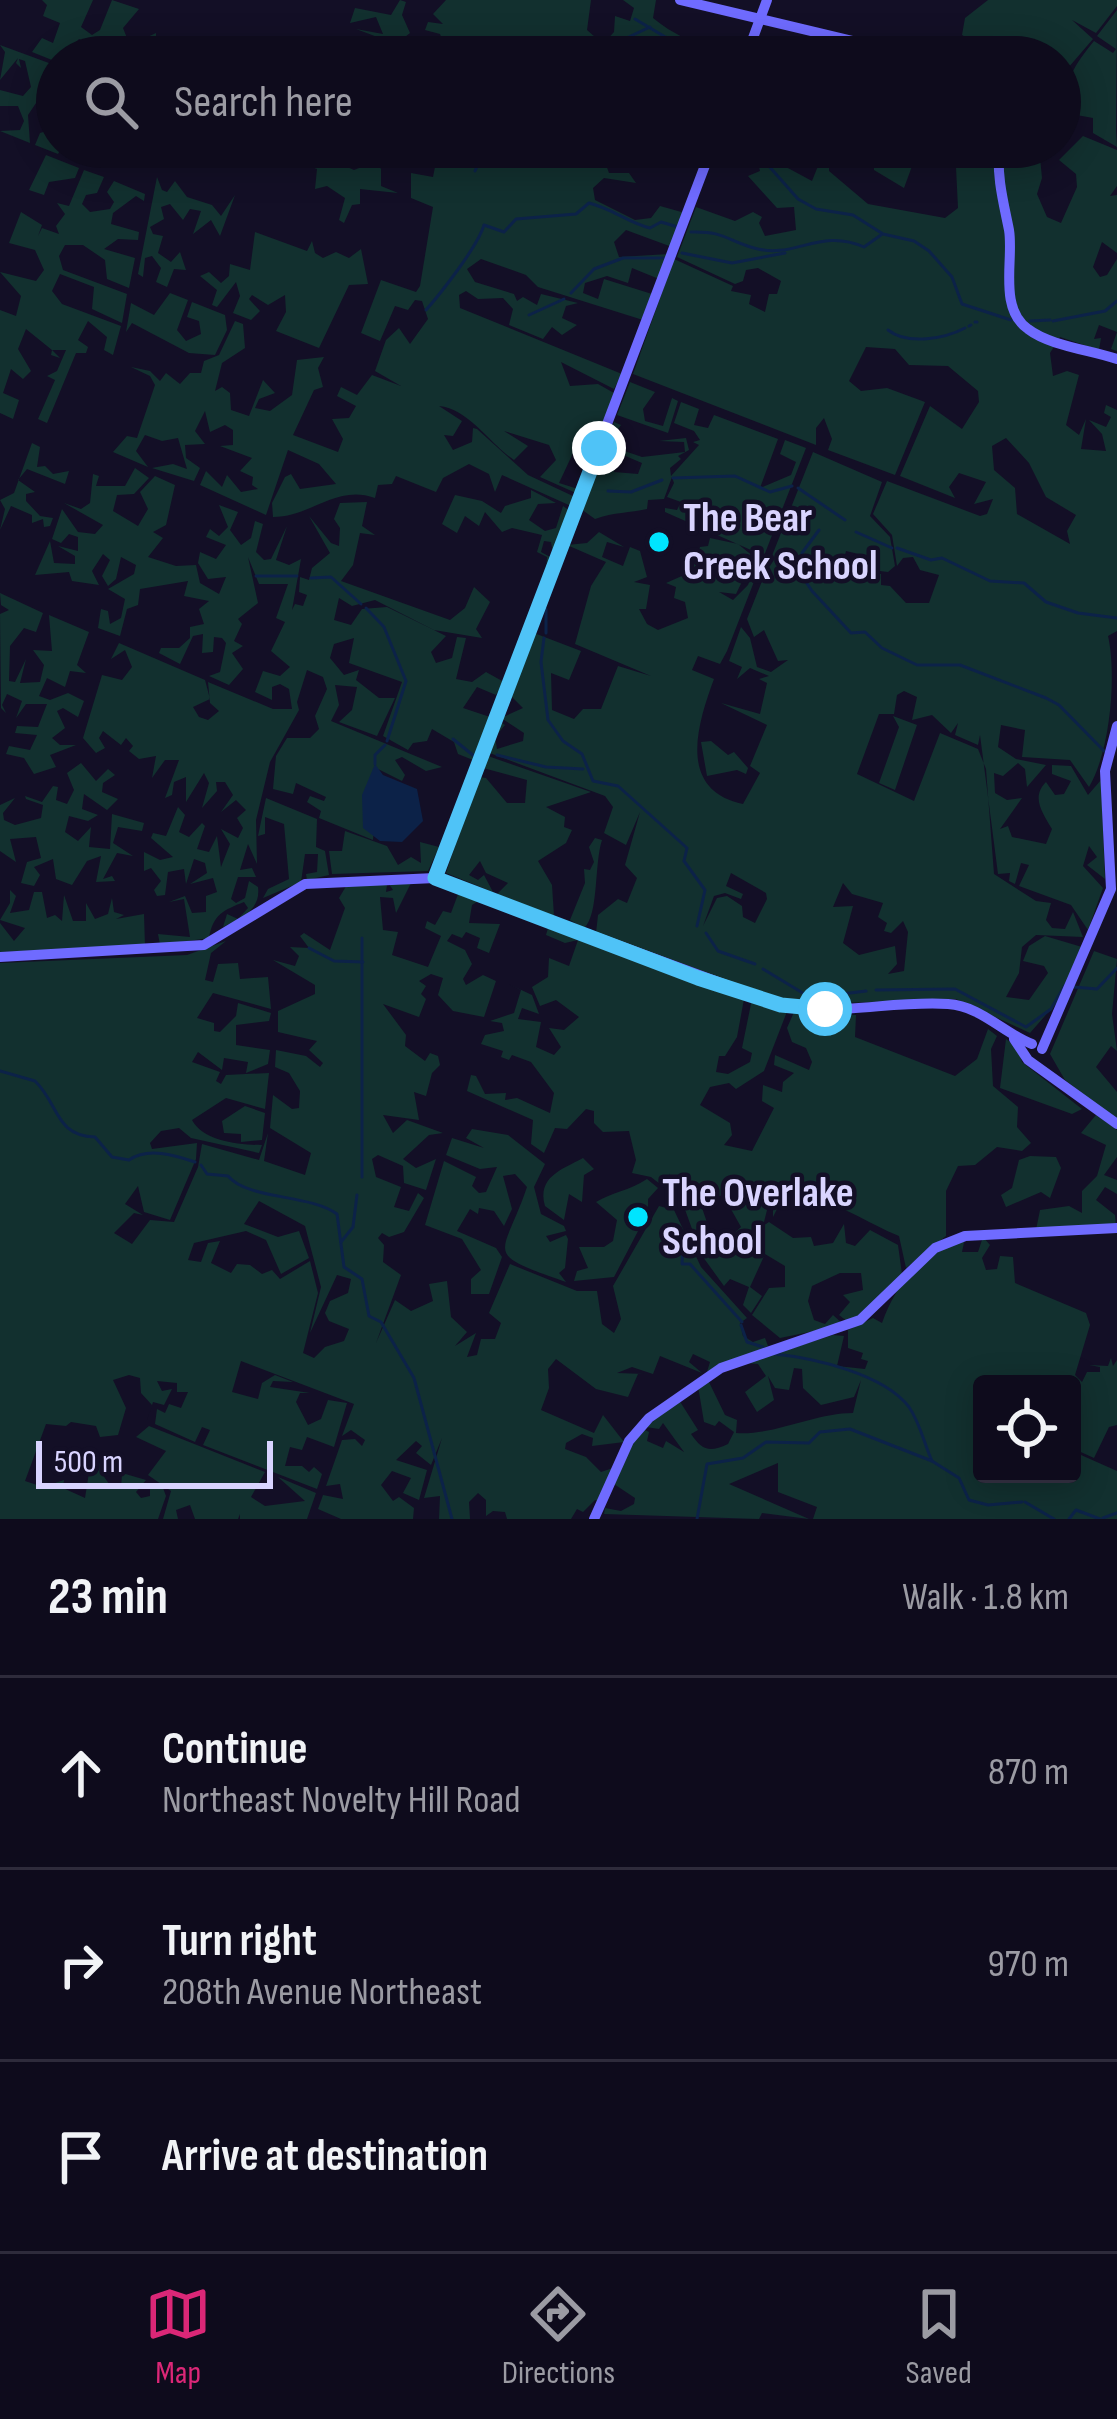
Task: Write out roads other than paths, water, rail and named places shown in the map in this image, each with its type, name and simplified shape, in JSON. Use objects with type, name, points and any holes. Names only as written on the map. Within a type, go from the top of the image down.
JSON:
[{"type":"street","points":[[680,0],[827,36]]},
{"type":"street","points":[[754,36],[767,0]]},
{"type":"street","points":[[435,878],[704,168]]},
{"type":"street","points":[[999,168],[998,191],[1010,235],[1006,269],[1020,320],[1032,332],[1117,359]]},
{"type":"street","points":[[1034,1051],[1069,992],[1112,884],[1106,771],[1117,726]]},
{"type":"street","points":[[0,957],[189,947],[230,934],[275,898],[305,884],[435,878],[781,1005],[825,1009],[941,1005],[992,1019],[1033,1038],[1058,1012]]},
{"type":"street","points":[[941,1005],[997,1028],[1034,1051]]},
{"type":"street","points":[[992,1019],[1117,1124]]},
{"type":"street","points":[[594,1519],[628,1441],[649,1418],[721,1368],[860,1321],[944,1242],[965,1236],[1117,1228]]},
{"type":"water","points":[[375,764],[383,775],[417,789],[423,821],[402,842],[380,841],[363,828],[362,795]]},
{"type":"waterway","points":[[635,19],[664,36]]},
{"type":"waterway","points":[[631,36],[650,27]]},
{"type":"waterway","points":[[771,168],[798,199],[816,209],[853,215],[883,234],[914,241],[952,277],[962,304],[1011,320]]},
{"type":"waterway","points":[[426,310],[467,257],[484,225],[504,232],[516,219],[576,214],[589,203],[650,228],[661,222],[678,227]]},
{"type":"waterway","points":[[691,232],[769,251],[834,240],[864,247],[881,235]]},
{"type":"waterway","points":[[682,253],[732,263],[785,253]]},
{"type":"waterway","points":[[571,293],[594,269],[623,258],[664,258]]},
{"type":"waterway","points":[[529,315],[564,299]]},
{"type":"waterway","points":[[1053,321],[1105,311],[1117,301]]},
{"type":"waterway","points":[[1030,321],[1050,320]]},
{"type":"waterway","points":[[888,330],[916,339],[965,328]]},
{"type":"waterway","points":[[673,478],[735,476],[770,492],[792,486]]},
{"type":"waterway","points":[[608,491],[631,492],[662,480]]},
{"type":"waterway","points":[[798,488],[845,520]]},
{"type":"waterway","points":[[819,530],[802,553],[804,579],[851,633],[865,632],[882,648],[917,665],[960,665],[1046,698],[1059,705],[1104,751]]},
{"type":"waterway","points":[[856,532],[892,548]]},
{"type":"waterway","points":[[897,548],[931,560],[942,558],[990,581],[1024,583],[1046,602],[1078,613],[1117,618]]},
{"type":"waterway","points":[[256,576],[297,576]]},
{"type":"waterway","points":[[311,578],[331,577],[361,604]]},
{"type":"waterway","points":[[366,608],[384,627],[406,681],[387,741]]},
{"type":"waterway","points":[[546,609],[546,633]]},
{"type":"waterway","points":[[544,638],[541,662],[548,720],[563,741],[582,754],[593,781],[618,786],[687,848],[684,861],[705,890],[697,926]]},
{"type":"waterway","points":[[453,739],[474,756]]},
{"type":"waterway","points":[[375,764],[375,755],[385,745]]},
{"type":"waterway","points":[[497,755],[546,767],[583,769]]},
{"type":"waterway","points":[[706,933],[718,951],[755,964]]},
{"type":"waterway","points":[[362,938],[362,1177]]},
{"type":"waterway","points":[[309,948],[334,961],[363,962]]},
{"type":"waterway","points":[[1074,987],[1097,989],[1117,968]]},
{"type":"waterway","points":[[763,969],[811,998],[866,991]]},
{"type":"waterway","points":[[876,990],[955,989],[1026,1027],[1051,1009],[1065,985]]},
{"type":"waterway","points":[[0,1071],[35,1081],[65,1125],[95,1137],[112,1157],[129,1160],[161,1154],[195,1162]]},
{"type":"waterway","points":[[201,1165],[207,1174],[228,1176],[250,1189],[337,1214],[344,1267],[362,1279],[369,1316],[381,1322],[414,1378],[452,1519]]},
{"type":"waterway","points":[[341,1242],[353,1227],[357,1195]]},
{"type":"waterway","points":[[683,1245],[682,1264],[690,1264],[742,1322]]},
{"type":"waterway","points":[[741,1325],[747,1342],[763,1347]]},
{"type":"waterway","points":[[775,1354],[828,1364],[898,1395],[919,1426],[932,1461]]},
{"type":"waterway","points":[[697,1519],[707,1464],[743,1458],[766,1442],[809,1443],[820,1432],[850,1429],[932,1461],[959,1478],[969,1500],[988,1505],[1022,1502]]},
{"type":"waterway","points":[[1025,1502],[1054,1519]]},
{"type":"waterway","points":[[1069,1519],[1076,1510],[1100,1519]]},
{"type":"waterway","points":[[1103,1518],[1117,1513]]},
{"type":"place","name":"The Bear Creek School","points":[[659,542]]},
{"type":"place","name":"The Overlake School","points":[[638,1217]]}]
